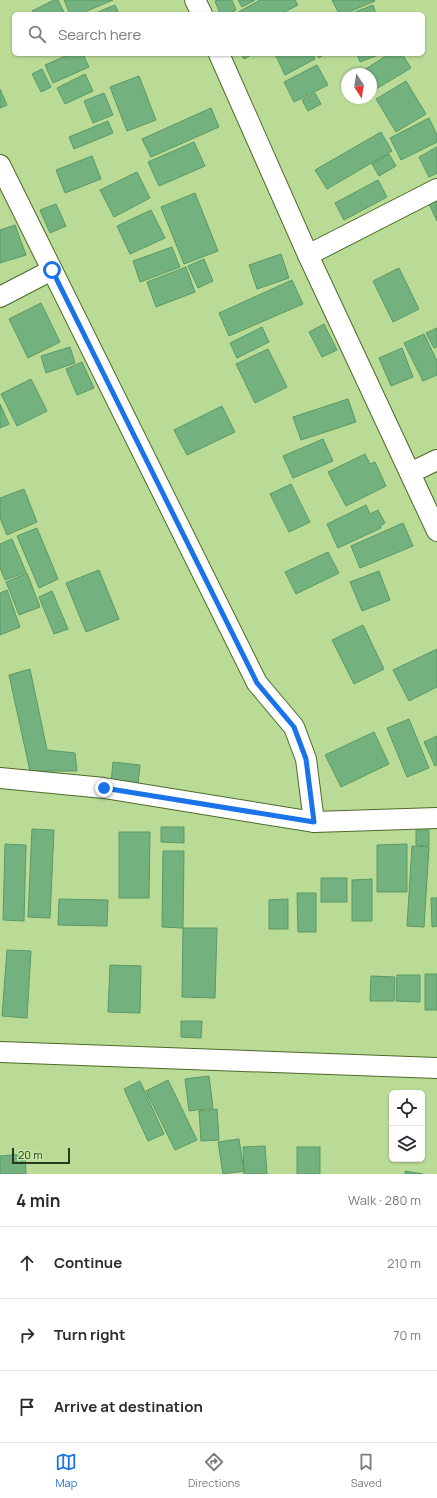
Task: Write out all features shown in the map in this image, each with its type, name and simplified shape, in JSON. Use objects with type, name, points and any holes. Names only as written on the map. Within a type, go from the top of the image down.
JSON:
[{"type":"street","points":[[195,0],[201,12]]},
{"type":"street","points":[[220,56],[308,255],[437,531]]},
{"type":"street","points":[[0,165],[257,683],[294,727],[306,759],[314,822]]},
{"type":"street","points":[[308,255],[437,189]]},
{"type":"street","points":[[0,297],[52,270]]},
{"type":"street","points":[[410,473],[437,460]]},
{"type":"street","points":[[0,778],[104,788],[314,822],[437,818]]},
{"type":"street","points":[[0,1052],[437,1068]]},
{"type":"building","points":[[54,0],[58,0],[64,12],[32,12]]},
{"type":"building","points":[[64,0],[113,0],[85,12],[69,12]]},
{"type":"building","points":[[232,0],[236,10],[232,12],[219,12],[215,1]]},
{"type":"building","points":[[238,0],[255,0],[242,7]]},
{"type":"building","points":[[260,0],[295,0],[298,5],[285,12],[239,12]]},
{"type":"building","points":[[332,0],[375,1],[349,12],[338,12]]},
{"type":"building","points":[[115,5],[118,12],[98,12]]},
{"type":"building","points":[[373,5],[375,12],[355,12]]},
{"type":"building","points":[[65,56],[84,56],[89,67],[53,83],[45,65]]},
{"type":"building","points":[[242,56],[249,56],[244,59]]},
{"type":"building","points":[[276,56],[314,56],[315,59],[285,75]]},
{"type":"building","points":[[358,56],[376,56],[360,62]]},
{"type":"building","points":[[386,56],[403,56],[411,68],[377,88],[377,68],[367,68]]},
{"type":"building","points":[[317,65],[328,85],[294,102],[284,82]]},
{"type":"building","points":[[42,69],[51,87],[41,92],[32,74]]},
{"type":"building","points":[[85,74],[93,91],[65,104],[57,88]]},
{"type":"building","points":[[139,76],[156,120],[127,131],[110,87]]},
{"type":"building","points":[[406,81],[426,114],[396,132],[377,98]]},
{"type":"building","points":[[0,89],[7,105],[0,108]]},
{"type":"building","points":[[104,93],[113,115],[93,123],[84,101]]},
{"type":"building","points":[[315,93],[321,104],[308,111],[302,100]]},
{"type":"building","points":[[211,108],[219,127],[151,157],[142,139]]},
{"type":"building","points":[[429,118],[437,135],[437,142],[401,160],[390,138]]},
{"type":"building","points":[[108,121],[113,133],[74,149],[69,137]]},
{"type":"building","points":[[381,132],[392,151],[327,189],[315,170]]},
{"type":"building","points":[[194,142],[205,166],[159,186],[148,162]]},
{"type":"building","points":[[437,147],[437,173],[429,177],[419,157]]},
{"type":"building","points":[[389,154],[396,166],[379,176],[372,164]]},
{"type":"building","points":[[92,156],[101,179],[65,193],[56,170]]},
{"type":"building","points":[[137,172],[150,198],[114,217],[100,190]]},
{"type":"building","points":[[378,180],[387,197],[344,220],[335,203]]},
{"type":"building","points":[[195,193],[218,251],[184,264],[161,207]]},
{"type":"building","points":[[437,201],[437,221],[429,204]]},
{"type":"building","points":[[56,204],[66,226],[50,233],[40,210]]},
{"type":"building","points":[[151,210],[165,238],[130,254],[117,226]]},
{"type":"building","points":[[15,225],[26,255],[0,263],[0,230]]},
{"type":"building","points":[[172,247],[180,267],[140,282],[133,261]]},
{"type":"building","points":[[281,254],[289,278],[257,289],[249,265]]},
{"type":"building","points":[[204,259],[213,281],[198,288],[188,266]]},
{"type":"building","points":[[186,267],[195,292],[156,307],[147,282]]},
{"type":"building","points":[[399,268],[419,309],[393,322],[373,281]]},
{"type":"building","points":[[292,280],[303,304],[229,336],[219,313]]},
{"type":"building","points":[[41,303],[60,342],[28,358],[9,319]]},
{"type":"building","points":[[324,324],[337,350],[322,357],[309,332]]},
{"type":"building","points":[[262,327],[269,342],[237,358],[230,343]]},
{"type":"building","points":[[437,328],[437,347],[434,348],[426,333]]},
{"type":"building","points":[[424,334],[437,361],[437,375],[423,381],[404,343]]},
{"type":"building","points":[[70,347],[75,363],[46,373],[41,356]]},
{"type":"building","points":[[402,348],[413,377],[391,386],[379,358]]},
{"type":"building","points":[[268,349],[287,387],[255,403],[236,364]]},
{"type":"building","points":[[82,362],[94,388],[77,395],[66,369]]},
{"type":"building","points":[[31,379],[47,411],[17,426],[1,394]]},
{"type":"building","points":[[348,399],[356,422],[301,440],[293,417]]},
{"type":"building","points":[[0,404],[9,424],[0,428]]},
{"type":"building","points":[[222,406],[235,432],[187,455],[174,430]]},
{"type":"building","points":[[323,439],[333,461],[293,478],[283,456]]},
{"type":"building","points":[[365,454],[370,464],[375,462],[386,486],[346,506],[328,472]]},
{"type":"building","points":[[291,484],[310,522],[289,532],[270,494]]},
{"type":"building","points":[[24,489],[37,522],[7,535],[0,518],[0,498]]},
{"type":"building","points":[[366,505],[370,514],[378,510],[385,523],[380,526],[381,528],[338,548],[327,524]]},
{"type":"building","points":[[403,523],[413,546],[360,568],[351,546]]},
{"type":"building","points":[[37,528],[58,579],[39,588],[17,536]]},
{"type":"building","points":[[12,539],[26,572],[5,580],[0,568],[0,544]]},
{"type":"building","points":[[328,552],[339,573],[296,594],[285,572]]},
{"type":"building","points":[[99,570],[119,619],[86,632],[66,583]]},
{"type":"building","points":[[379,571],[390,600],[362,611],[350,582]]},
{"type":"building","points":[[27,573],[40,607],[19,615],[6,582]]},
{"type":"building","points":[[7,590],[20,627],[0,635],[0,593]]},
{"type":"building","points":[[52,591],[68,629],[54,634],[39,597]]},
{"type":"building","points":[[363,625],[384,669],[354,684],[332,640]]},
{"type":"building","points":[[437,649],[437,687],[409,701],[393,670]]},
{"type":"building","points":[[30,669],[47,750],[75,753],[77,771],[30,771],[9,675]]},
{"type":"building","points":[[409,719],[429,768],[407,777],[387,728]]},
{"type":"building","points":[[374,732],[389,764],[341,787],[325,755]]},
{"type":"building","points":[[437,736],[437,765],[435,766],[424,742]]},
{"type":"building","points":[[113,762],[140,765],[138,785],[111,783]]},
{"type":"building","points":[[161,827],[184,827],[184,843],[161,842]]},
{"type":"building","points":[[32,829],[54,830],[50,918],[28,917]]},
{"type":"building","points":[[416,830],[429,830],[429,846],[416,845]]},
{"type":"building","points":[[119,832],[150,832],[149,898],[119,898]]},
{"type":"building","points":[[5,844],[26,845],[24,921],[3,920]]},
{"type":"building","points":[[407,844],[407,892],[377,892],[377,845]]},
{"type":"building","points":[[412,846],[429,847],[424,927],[407,926]]},
{"type":"building","points":[[163,851],[184,851],[183,928],[162,927]]},
{"type":"building","points":[[321,878],[347,878],[347,902],[321,902]]},
{"type":"building","points":[[372,879],[372,921],[352,921],[352,880]]},
{"type":"building","points":[[297,893],[316,893],[316,932],[298,932]]},
{"type":"building","points":[[431,898],[437,898],[437,926],[432,927]]},
{"type":"building","points":[[59,899],[108,900],[107,926],[58,925]]},
{"type":"building","points":[[288,899],[288,929],[269,929],[269,900]]},
{"type":"building","points":[[183,928],[217,928],[215,998],[182,997]]},
{"type":"building","points":[[7,950],[31,951],[27,1018],[2,1016]]},
{"type":"building","points":[[110,965],[141,966],[140,1013],[108,1012]]},
{"type":"building","points":[[425,974],[437,974],[437,1010],[425,1010]]},
{"type":"building","points":[[397,975],[420,975],[420,1002],[396,1001]]},
{"type":"building","points":[[371,976],[395,977],[394,1001],[370,1001]]},
{"type":"building","points":[[181,1021],[202,1021],[201,1038],[181,1037]]},
{"type":"building","points":[[209,1076],[213,1108],[189,1111],[185,1079]]},
{"type":"building","points":[[168,1080],[197,1140],[175,1150],[146,1091]]},
{"type":"building","points":[[140,1081],[164,1134],[148,1141],[124,1089]]},
{"type":"building","points":[[217,1109],[219,1140],[201,1141],[199,1111]]},
{"type":"building","points":[[239,1139],[244,1171],[223,1174],[218,1142]]},
{"type":"building","points":[[265,1146],[267,1174],[244,1174],[243,1147]]},
{"type":"building","points":[[297,1147],[320,1147],[320,1174],[297,1174]]},
{"type":"building","points":[[25,1154],[26,1174],[0,1174],[0,1156]]},
{"type":"building","points":[[405,1171],[423,1174],[405,1174]]},
{"type":"route","points":[[52,270],[257,683],[294,727],[306,759],[314,822],[104,788]]}]
